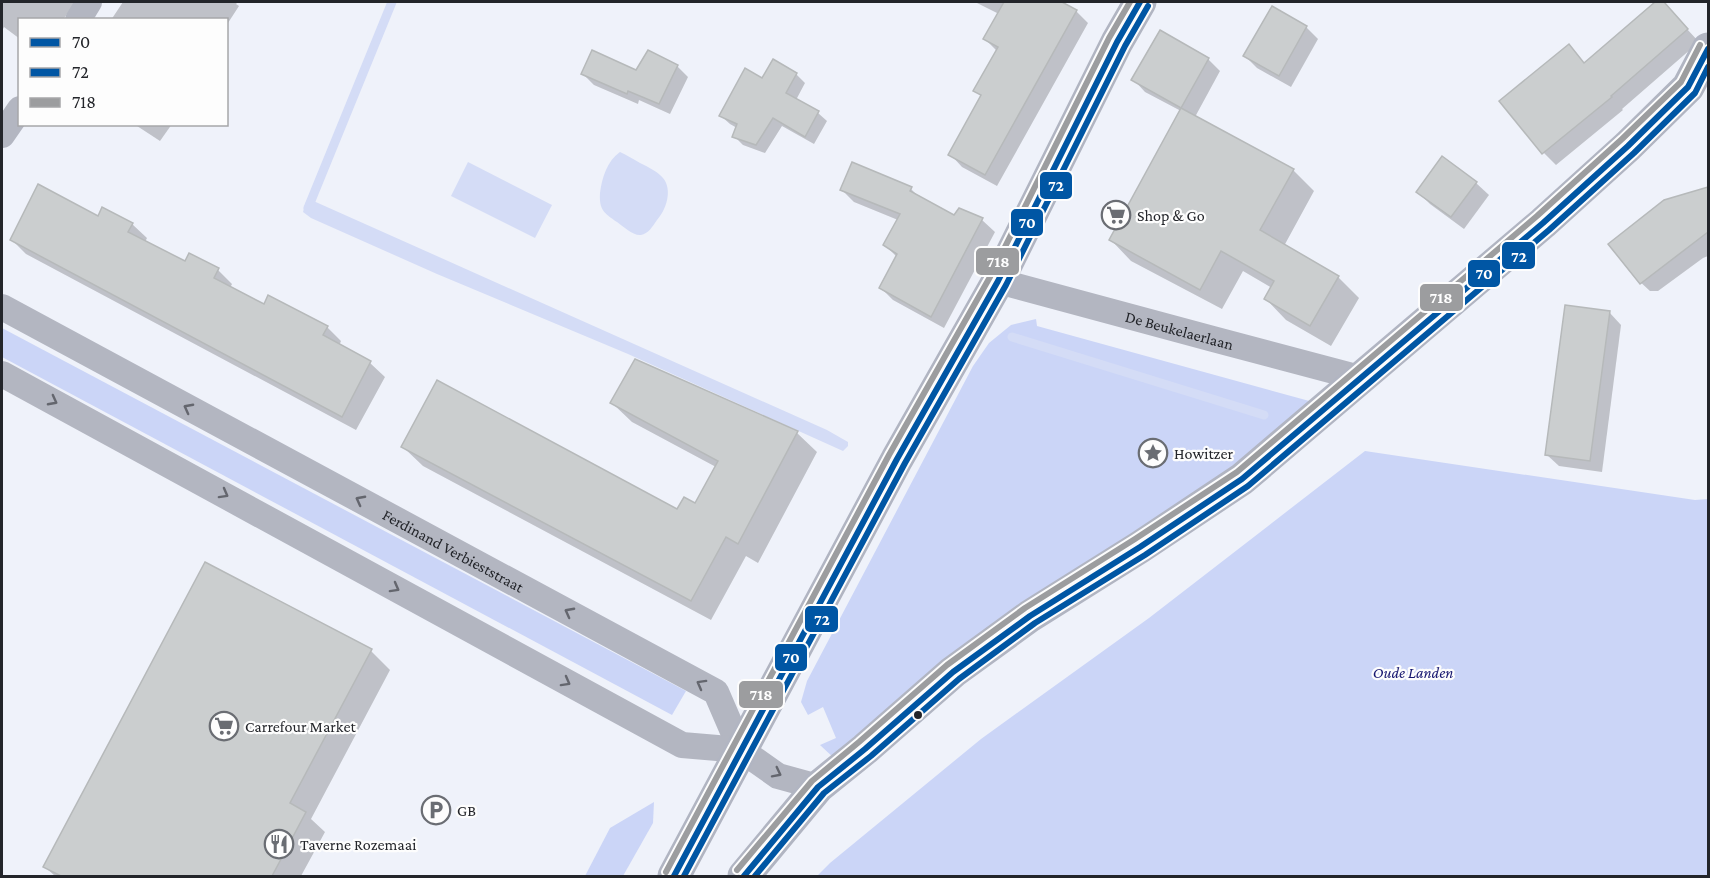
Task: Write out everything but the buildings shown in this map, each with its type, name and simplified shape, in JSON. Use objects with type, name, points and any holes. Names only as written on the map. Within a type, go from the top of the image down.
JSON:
[{"type":"main road","points":[[674,876],[892,469],[999,281],[1112,52],[1132,4]]},
{"type":"main road","points":[[744,876],[818,787],[953,672],[1030,616],[1242,479],[1543,223],[1628,146],[1698,88],[1708,49]]},
{"type":"street","points":[[79,18],[89,2]]},
{"type":"street","points":[[2,135],[18,111]]},
{"type":"street","name":"De Beukelaerlaan","points":[[999,281],[1360,378]]},
{"type":"street","name":"Ferdinand Verbieststraat","points":[[2,307],[716,692],[741,750]]},
{"type":"street","points":[[2,374],[682,745],[741,750],[778,776],[818,787]]},
{"type":"green space","points":[[1036,319],[1037,326],[1313,402],[1307,414],[836,760],[820,745],[836,738],[823,707],[808,715],[801,702],[807,681],[973,366],[989,343],[1011,325]]},
{"type":"green space","points":[[2,328],[686,691],[672,715],[2,357]]},
{"type":"green space","name":"Oude Landen","points":[[1365,451],[1695,500],[1708,499],[1708,876],[817,876],[981,739],[1149,618]]},
{"type":"green space","points":[[654,802],[653,823],[623,876],[585,876],[610,828]]},
{"type":"shaded area","points":[[620,152],[658,173],[668,188],[663,211],[650,229],[641,235],[631,232],[609,216],[600,203],[601,187],[606,170]]},
{"type":"shaded area","points":[[468,162],[552,205],[535,238],[451,196]]},
{"type":"shaded area","points":[[309,199],[827,430],[848,442],[848,446],[843,451],[628,354],[311,218],[303,212]]},
{"type":"waterway","points":[[310,209],[308,208],[392,2]]},
{"type":"waterway","points":[[1012,337],[1264,415]]},
{"type":"transit line","name":"718","points":[[666,872],[889,455],[990,277],[1109,38],[1130,2]]},
{"type":"transit line","name":"70","points":[[674,876],[897,459],[998,281],[1117,42],[1140,2]]},
{"type":"transit line","name":"72","points":[[684,876],[905,463],[1006,285],[1125,46],[1148,6]]},
{"type":"transit line","name":"718","points":[[737,870],[812,781],[947,665],[1025,608],[1237,472],[1537,216],[1681,82],[1700,45]]},
{"type":"transit line","name":"70","points":[[744,876],[818,787],[953,672],[1030,616],[1242,479],[1543,223],[1628,146],[1688,87],[1708,49]]},
{"type":"transit line","name":"72","points":[[755,876],[824,793],[871,756],[959,679],[1035,623],[1145,555],[1248,486],[1549,230],[1634,153],[1695,93],[1708,67]]},
{"type":"place","name":"Shop & Go","points":[[1116,215]]},
{"type":"place","name":"Howitzer","points":[[1153,453]]},
{"type":"place","name":"Carrefour Market","points":[[224,726]]},
{"type":"place","name":"GB","points":[[436,810]]},
{"type":"place","name":"Taverne Rozemaai","points":[[279,844]]}]
